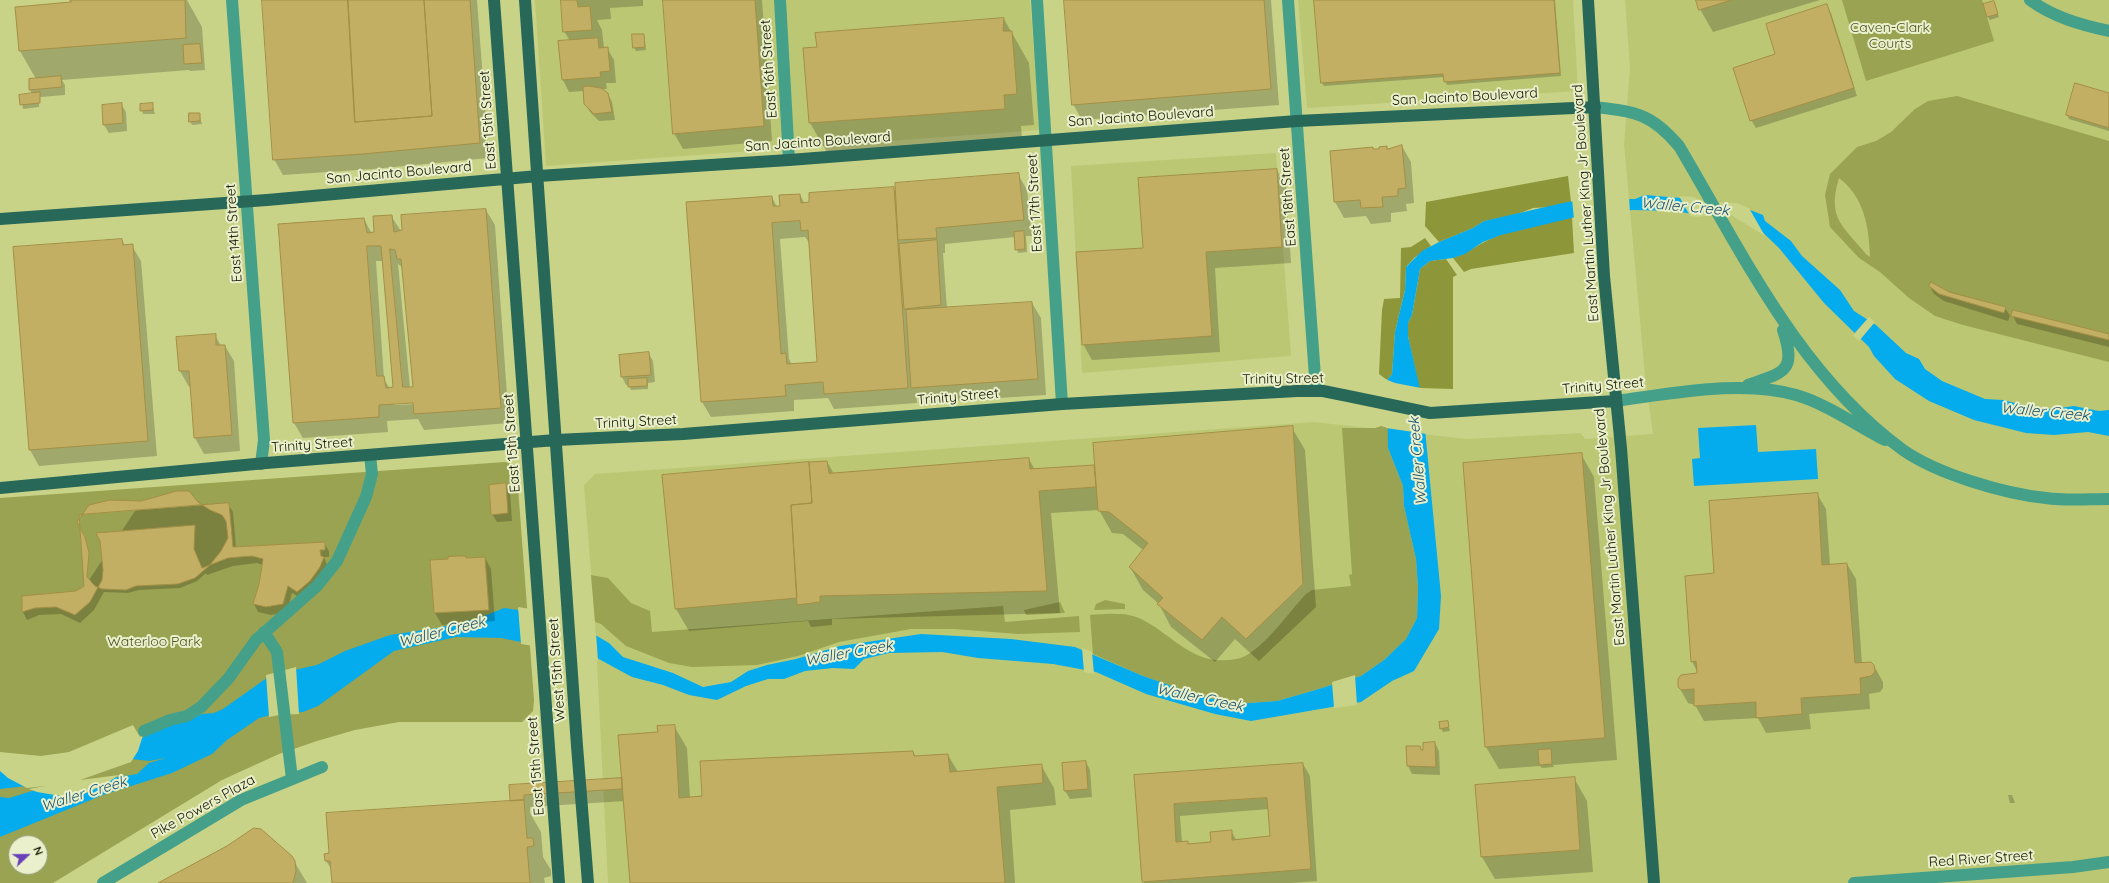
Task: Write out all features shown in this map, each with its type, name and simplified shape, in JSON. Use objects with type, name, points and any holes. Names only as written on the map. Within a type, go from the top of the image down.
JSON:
[{"type":"main road","name":"East 15th Street","points":[[494,0],[539,593],[559,883]]},
{"type":"main road","points":[[525,0],[556,440]]},
{"type":"main road","name":"East Martin Luther King Jr Boulevard","points":[[1588,0],[1604,276],[1654,883]]},
{"type":"main road","name":"San Jacinto Boulevard","points":[[0,219],[247,202],[507,178],[789,160],[1046,139],[1297,121],[1595,107]]},
{"type":"main road","name":"Trinity Street","points":[[0,488],[261,464],[556,440],[683,434],[1062,404],[1297,390],[1316,391],[1430,413],[1615,401]]},
{"type":"main road","name":"West 15th Street","points":[[556,440],[588,883]]},
{"type":"street","name":"East 14th Street","points":[[232,0],[264,440],[261,464]]},
{"type":"street","name":"East 16th Street","points":[[780,0],[789,160]]},
{"type":"street","name":"East 17th Street","points":[[1037,0],[1062,404]]},
{"type":"street","name":"East 18th Street","points":[[1288,0],[1316,391]]},
{"type":"street","points":[[2030,0],[2041,8],[2061,17],[2080,24],[2109,31]]},
{"type":"street","name":"San Jacinto Boulevard","points":[[1595,107],[1634,112],[1665,129],[1679,146],[1798,344],[1835,388],[1904,450],[1939,468],[1980,484],[2045,498],[2109,499]]},
{"type":"street","points":[[1740,388],[1774,376],[1785,369],[1790,359],[1788,344],[1776,309]]},
{"type":"street","name":"Trinity Street","points":[[1615,401],[1740,388],[1767,388],[1797,395],[1825,407],[1904,450]]},
{"type":"street","points":[[144,731],[170,720],[187,716],[201,707],[228,679],[256,640],[317,586],[337,561],[366,497],[372,474],[370,455]]},
{"type":"street","points":[[264,632],[277,652],[279,662],[292,779]]},
{"type":"street","name":"Pike Powers Plaza","points":[[103,883],[241,800],[322,767]]},
{"type":"street","name":"Red River Street","points":[[1854,883],[2041,869],[2109,862]]},
{"type":"shaded area","points":[[535,0],[1030,0],[1040,130],[546,166]]},
{"type":"shaded area","points":[[1298,0],[1573,0],[1578,91],[1307,108]]},
{"type":"shaded area","points":[[1625,0],[2109,0],[2109,883],[608,883],[595,622],[584,485],[595,474],[1314,422],[1467,439],[1581,433],[1585,439],[1653,434],[1645,376],[1624,144],[1630,67]]},
{"type":"shaded area","points":[[1276,153],[1291,356],[1082,373],[1071,166]]},
{"type":"shaded area","points":[[1568,176],[1571,202],[1552,207],[1533,208],[1515,215],[1484,221],[1473,228],[1439,242],[1425,226],[1426,202]]},
{"type":"shaded area","points":[[1572,217],[1574,253],[1471,269],[1464,272],[1453,258],[1500,235]]},
{"type":"shaded area","points":[[1425,238],[1431,246],[1414,258],[1406,267],[1405,290],[1395,332],[1392,374],[1387,380],[1379,374],[1382,310],[1384,299],[1400,298],[1401,248],[1411,247]]},
{"type":"shaded area","points":[[1446,259],[1457,275],[1453,277],[1453,389],[1419,388],[1408,336],[1408,323],[1412,315],[1420,269],[1430,261]]},
{"type":"green space","name":"Caven-Clark Courts","points":[[1842,0],[1982,0],[1994,41],[1866,81]]},
{"type":"green space","points":[[1957,96],[2109,141],[2109,362],[1963,325],[1935,316],[1909,298],[1880,272],[1859,258],[1830,227],[1825,195],[1830,174],[1857,147],[1876,141],[1891,132],[1915,109],[1928,101]],"holes":[[[1839,178],[1860,203],[1864,213],[1870,257],[1844,228],[1836,212],[1835,203]]]},
{"type":"green space","points":[[1381,426],[1388,428],[1388,448],[1403,486],[1404,506],[1416,559],[1418,588],[1417,618],[1406,639],[1384,660],[1361,676],[1312,691],[1277,701],[1236,704],[1204,697],[1143,676],[1093,654],[1090,615],[1115,614],[1139,618],[1191,652],[1202,657],[1214,660],[1230,660],[1239,658],[1250,653],[1265,641],[1306,594],[1312,590],[1351,586],[1349,575],[1352,574],[1342,428],[1375,428]]},
{"type":"green space","name":"Waterloo Park","points":[[505,462],[514,465],[517,474],[534,700],[533,711],[522,722],[399,722],[355,730],[317,741],[279,754],[222,780],[53,883],[0,883],[0,498]]},
{"type":"green space","points":[[591,575],[608,578],[631,603],[650,611],[652,632],[1003,606],[1005,622],[1079,616],[1080,632],[1018,634],[954,629],[911,629],[839,642],[798,656],[757,665],[692,667],[669,663],[626,646],[601,624],[595,622]]},
{"type":"green space","points":[[1105,600],[1125,604],[1125,609],[1094,610],[1096,604]]},
{"type":"green space","points":[[1060,602],[1065,613],[1026,615],[1024,610]]},
{"type":"water","name":"Waller Creek","points":[[1645,195],[1693,199],[1704,204],[1737,205],[1763,215],[1765,221],[1791,241],[1802,256],[1840,290],[1854,311],[1876,325],[1906,353],[1919,359],[1925,369],[1942,381],[1985,399],[2003,400],[2027,406],[2052,409],[2074,406],[2099,411],[2109,410],[2109,436],[2088,432],[2054,435],[2026,433],[1974,420],[1929,401],[1895,379],[1874,356],[1869,347],[1824,303],[1779,248],[1757,227],[1733,214],[1697,215],[1676,211],[1633,210],[1584,215],[1501,235],[1483,242],[1465,254],[1453,258],[1430,261],[1420,269],[1412,315],[1408,323],[1408,336],[1422,398],[1441,596],[1439,629],[1414,671],[1392,681],[1361,702],[1251,721],[1215,714],[1146,694],[1096,672],[1053,664],[978,658],[942,652],[889,653],[864,659],[854,669],[833,668],[805,671],[784,679],[768,679],[746,686],[717,700],[689,695],[663,685],[632,677],[595,657],[501,638],[456,637],[394,651],[318,706],[303,712],[279,713],[259,718],[227,740],[212,754],[172,773],[103,795],[0,837],[0,797],[9,798],[32,791],[137,774],[149,763],[166,758],[149,761],[132,759],[45,784],[0,789],[0,754],[41,758],[142,738],[165,725],[182,723],[202,714],[214,713],[223,709],[271,675],[317,665],[345,651],[390,635],[437,628],[479,618],[504,608],[548,614],[580,626],[609,643],[623,657],[673,673],[703,687],[731,682],[748,671],[840,646],[921,634],[1011,639],[1075,647],[1143,676],[1204,697],[1236,704],[1277,701],[1361,676],[1384,660],[1406,639],[1417,618],[1418,588],[1416,559],[1404,506],[1403,486],[1388,448],[1387,380],[1392,374],[1395,332],[1405,290],[1406,267],[1422,251],[1439,242],[1473,228],[1484,221],[1586,199],[1635,199]]},
{"type":"water","points":[[1756,425],[1758,452],[1816,449],[1818,479],[1694,486],[1692,459],[1700,458],[1698,428]]},
{"type":"pier","points":[[1609,195],[1617,198],[1629,197],[1630,213],[1606,214],[1574,219],[1572,199]]},
{"type":"pier","points":[[1679,196],[1694,197],[1704,202],[1737,203],[1749,208],[1765,236],[1733,216],[1723,214],[1698,217],[1690,216]]},
{"type":"pier","points":[[1869,317],[1875,322],[1859,341],[1853,335]]},
{"type":"pier","points":[[1385,379],[1395,383],[1421,388],[1424,397],[1427,434],[1386,428]]},
{"type":"pier","points":[[518,607],[549,612],[580,624],[596,633],[598,661],[558,650],[521,644]]},
{"type":"pier","points":[[1082,648],[1092,652],[1094,674],[1084,672]]},
{"type":"pier","points":[[296,667],[299,714],[269,717],[266,675]]},
{"type":"pier","points":[[1355,675],[1357,705],[1334,708],[1332,682]]},
{"type":"pier","points":[[133,725],[140,737],[143,735],[138,751],[131,762],[80,780],[119,775],[106,784],[81,795],[67,797],[37,792],[29,789],[45,786],[27,788],[8,778],[0,771],[0,752],[41,756],[69,752]]},
{"type":"building","points":[[70,0],[185,0],[186,38],[19,51],[15,7],[71,2]]},
{"type":"building","points":[[262,0],[348,0],[355,122],[432,116],[424,0],[470,0],[480,143],[363,154],[273,160]]},
{"type":"building","points":[[348,0],[424,0],[432,116],[355,122]]},
{"type":"building","points":[[561,0],[577,0],[578,7],[590,6],[592,30],[563,32]]},
{"type":"building","points":[[663,0],[755,0],[764,126],[673,134]]},
{"type":"building","points":[[1064,0],[1264,0],[1271,89],[1072,105]]},
{"type":"building","points":[[1314,0],[1554,0],[1560,73],[1444,82],[1443,74],[1321,83]]},
{"type":"building","points":[[1696,0],[1732,0],[1699,10]]},
{"type":"building","points":[[1994,1],[1998,14],[1987,17],[1983,4]]},
{"type":"building","points":[[1827,4],[1854,88],[1750,121],[1733,68],[1775,54],[1766,24]]},
{"type":"building","points":[[1004,18],[1003,31],[1012,31],[1017,94],[1004,95],[1005,109],[809,123],[803,48],[817,47],[815,33]]},
{"type":"building","points":[[632,34],[644,34],[645,47],[633,48]]},
{"type":"building","points":[[598,38],[599,48],[608,47],[610,71],[600,72],[601,77],[562,80],[558,41]]},
{"type":"building","points":[[200,44],[202,63],[184,64],[183,45]]},
{"type":"building","points":[[61,76],[62,87],[29,90],[29,79]]},
{"type":"building","points":[[2075,83],[2109,93],[2109,128],[2066,115]]},
{"type":"building","points":[[588,86],[601,88],[608,93],[612,112],[594,114],[584,104],[583,87]]},
{"type":"building","points":[[40,92],[40,103],[20,105],[19,95]]},
{"type":"building","points":[[122,103],[123,123],[103,125],[102,105]]},
{"type":"building","points":[[153,103],[153,110],[140,111],[140,104]]},
{"type":"building","points":[[189,113],[200,113],[200,121],[189,122]]},
{"type":"building","points":[[1402,145],[1406,188],[1398,189],[1398,196],[1382,197],[1383,207],[1361,208],[1360,200],[1334,202],[1330,151],[1373,147],[1373,149],[1379,149],[1379,147],[1387,146],[1387,149]]},
{"type":"building","points":[[1277,169],[1282,247],[1206,252],[1212,336],[1082,345],[1076,252],[1143,248],[1138,178]]},
{"type":"building","points":[[1019,173],[1024,220],[936,228],[937,238],[898,240],[895,183]]},
{"type":"building","points":[[894,187],[908,388],[824,394],[823,382],[785,385],[786,396],[701,402],[686,202],[772,196],[773,206],[780,206],[779,195],[800,194],[801,203],[809,202],[809,193]],"holes":[[[800,221],[801,231],[808,230],[817,362],[787,364],[786,353],[781,354],[772,223]]]},
{"type":"building","points":[[486,209],[501,408],[414,414],[413,403],[379,405],[379,417],[293,423],[278,224],[364,218],[367,233],[374,232],[373,216],[392,215],[394,232],[402,230],[401,215]],"holes":[[[367,246],[381,246],[393,387],[386,388],[384,376],[377,376]],[[390,249],[395,250],[397,259],[401,259],[413,387],[403,387]]]},
{"type":"building","points":[[1024,231],[1025,249],[1015,250],[1014,232]]},
{"type":"building","points":[[122,239],[123,245],[133,244],[148,441],[29,450],[13,247]]},
{"type":"building","points":[[937,240],[941,305],[904,309],[899,244]]},
{"type":"building","points":[[1931,282],[1949,292],[2006,307],[2004,313],[1939,294],[1929,286]]},
{"type":"building","points":[[1032,302],[1038,379],[911,388],[906,310]]},
{"type":"building","points":[[2013,310],[2109,334],[2109,340],[2011,316]]},
{"type":"building","points":[[216,334],[216,345],[225,345],[232,435],[194,438],[189,371],[179,371],[176,337]]},
{"type":"building","points":[[649,352],[651,375],[621,377],[619,355]]},
{"type":"building","points":[[647,378],[647,386],[628,387],[628,379]]},
{"type":"building","points":[[1293,426],[1303,584],[1246,639],[1222,617],[1202,640],[1157,604],[1163,598],[1129,567],[1148,543],[1109,512],[1098,511],[1093,443]]},
{"type":"building","points":[[1582,453],[1605,738],[1485,747],[1463,463]]},
{"type":"building","points":[[1029,458],[1030,469],[1094,465],[1096,487],[1039,491],[1047,591],[820,596],[820,602],[797,605],[791,505],[812,503],[809,462],[827,461],[829,473]]},
{"type":"building","points":[[809,462],[812,503],[791,505],[797,598],[675,609],[662,475]]},
{"type":"building","points":[[506,483],[508,513],[491,515],[489,485]]},
{"type":"building","points":[[177,491],[189,491],[198,502],[210,510],[222,515],[226,521],[228,538],[221,551],[209,566],[195,578],[178,584],[136,586],[126,590],[102,589],[95,586],[87,577],[89,553],[85,537],[77,522],[89,505],[110,500],[141,501]]},
{"type":"building","points":[[1818,493],[1822,565],[1847,563],[1855,663],[1871,662],[1874,665],[1875,672],[1871,676],[1860,678],[1861,694],[1801,698],[1802,714],[1756,718],[1756,702],[1694,706],[1694,689],[1681,690],[1678,687],[1678,679],[1681,675],[1697,673],[1696,661],[1691,662],[1685,576],[1714,573],[1709,501]]},
{"type":"building","points":[[229,503],[233,547],[325,542],[325,550],[320,550],[321,556],[324,557],[320,567],[310,581],[297,592],[288,586],[283,604],[266,607],[253,604],[259,584],[263,559],[252,556],[228,558],[202,568],[194,549],[195,525],[96,533],[100,541],[103,570],[102,580],[90,602],[75,615],[56,607],[35,608],[22,612],[22,596],[76,591],[84,586],[79,515]]},
{"type":"building","points":[[466,556],[466,558],[485,557],[489,610],[434,613],[430,560],[448,559],[448,557]]},
{"type":"building","points":[[1448,721],[1449,727],[1440,729],[1439,722]]},
{"type":"building","points":[[675,725],[679,798],[702,796],[700,761],[913,751],[914,756],[948,754],[950,772],[1042,764],[1043,783],[997,787],[1005,883],[630,883],[618,735],[658,732],[657,726]]},
{"type":"building","points":[[1435,742],[1436,767],[1407,766],[1406,746],[1420,746],[1421,750],[1423,750],[1423,743]]},
{"type":"building","points":[[1551,749],[1552,764],[1539,765],[1538,750]]},
{"type":"building","points":[[1086,761],[1088,789],[1064,791],[1062,763]]},
{"type":"building","points":[[1303,763],[1311,869],[1142,882],[1134,775]],"holes":[[[1267,798],[1270,836],[1232,840],[1232,830],[1210,832],[1211,842],[1188,844],[1188,841],[1176,842],[1174,804]]]},
{"type":"building","points":[[1575,777],[1580,850],[1481,857],[1475,785]]},
{"type":"building","points":[[622,778],[622,789],[524,795],[524,800],[510,801],[509,785]]},
{"type":"building","points":[[524,800],[527,838],[533,838],[534,846],[527,847],[530,883],[332,883],[330,861],[325,861],[324,854],[329,853],[326,813]]},
{"type":"building","points":[[254,828],[261,829],[292,856],[295,861],[296,871],[293,883],[158,883],[227,846]]}]
